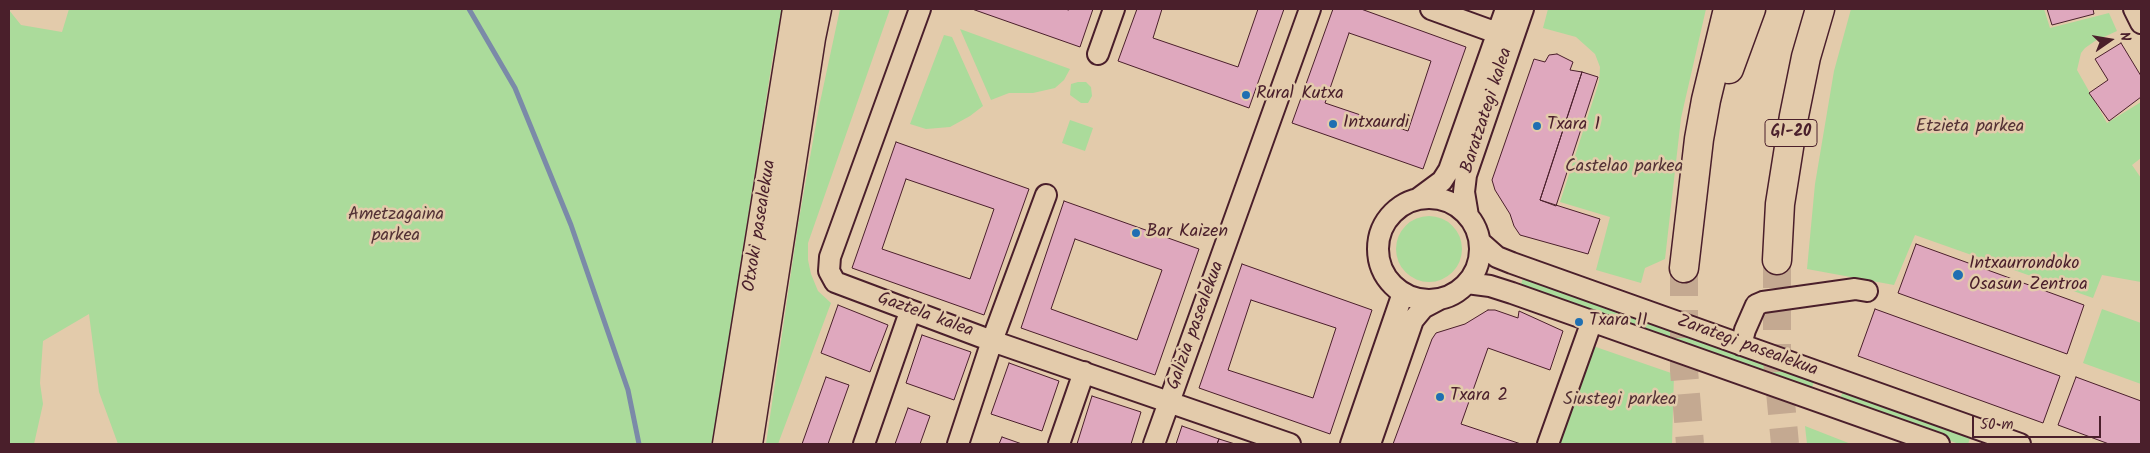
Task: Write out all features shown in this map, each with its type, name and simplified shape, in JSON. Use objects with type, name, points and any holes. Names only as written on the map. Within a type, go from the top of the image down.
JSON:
[{"type":"main road","name":"Otxoki pasealekua","points":[[727,444],[797,9]]},
{"type":"main road","name":"Otxoki pasealekua","points":[[748,444],[817,9]]},
{"type":"main road","points":[[1684,268],[1699,139],[1706,100],[1728,9]]},
{"type":"main road","points":[[1699,139],[1720,97],[1737,44],[1751,9]]},
{"type":"main road","name":"GI-20","points":[[1777,260],[1780,204],[1794,116],[1806,58],[1820,9]]},
{"type":"street","name":"Gaztela kalea","points":[[920,9],[830,257],[829,271],[835,282],[910,312],[1290,444]]},
{"type":"street","points":[[1098,54],[1114,9]]},
{"type":"street","name":"Galizia pasealekua","points":[[1154,444],[1310,9]]},
{"type":"street","points":[[1431,9],[1497,33]]},
{"type":"street","name":"Baratzategi kalea","points":[[1419,198],[1442,181],[1449,170],[1506,9]]},
{"type":"street","name":"Baratzategi kalea","points":[[1468,216],[1464,192],[1466,175],[1523,9]]},
{"type":"street","points":[[2134,9],[2141,23]]},
{"type":"street","points":[[958,444],[992,341],[1046,195]]},
{"type":"street","points":[[1370,444],[1413,320],[1423,308],[1454,293],[1467,283],[1477,266],[1480,242],[1473,223],[1468,216],[1457,206],[1443,200],[1419,198],[1405,204],[1394,212],[1382,228],[1378,242],[1379,258],[1383,271],[1392,284],[1403,293],[1426,300],[1442,298]]},
{"type":"street","name":"Zarategi pasealekua","points":[[1480,242],[1498,257],[2020,444]]},
{"type":"street","name":"Zarategi pasealekua","points":[[1467,283],[1484,285],[1512,293],[1939,444]]},
{"type":"street","points":[[1741,344],[1744,330],[1756,305],[1763,302],[1855,289],[1867,291]]},
{"type":"street","points":[[1351,444],[1403,293]]},
{"type":"street","points":[[864,444],[910,312]]},
{"type":"street","points":[[1548,444],[1592,321]]},
{"type":"street","points":[[1059,444],[1084,372]]},
{"type":"green space","name":"Ametzagaina parkea","points":[[69,9],[782,9],[773,55],[713,444],[118,444],[99,392],[89,314],[43,341],[40,383],[43,404],[34,444],[9,444],[9,10],[21,25],[62,32]]},
{"type":"green space","points":[[840,9],[890,9],[808,243],[808,260],[811,274],[818,291],[831,303],[778,444],[766,444],[798,225],[819,107]]},
{"type":"green space","name":"Castelao parkea","points":[[1548,9],[1706,9],[1681,118],[1665,259],[1645,268],[1641,283],[1596,270],[1610,217],[1560,202],[1599,82],[1600,67],[1595,54],[1576,37],[1543,28]]},
{"type":"green space","name":"Etzieta parkea","points":[[1851,9],[2044,9],[2050,28],[2109,13],[2117,31],[2085,48],[2081,53],[2077,70],[2107,123],[2141,102],[2141,158],[2132,165],[2141,178],[2141,282],[2102,275],[2093,298],[1915,235],[1894,285],[1807,269],[1815,184],[1834,71]]},
{"type":"green space","points":[[960,29],[1070,69],[1064,80],[1055,88],[1033,93],[1009,93],[991,100]]},
{"type":"green space","points":[[944,35],[952,37],[983,106],[950,127],[926,129],[910,124]]},
{"type":"green space","points":[[1086,82],[1091,87],[1092,96],[1088,103],[1081,103],[1070,95],[1071,84]]},
{"type":"green space","points":[[1070,120],[1093,128],[1085,151],[1062,143]]},
{"type":"green space","points":[[1429,216],[1442,219],[1452,226],[1459,236],[1462,249],[1459,262],[1452,272],[1442,279],[1429,282],[1416,279],[1406,272],[1399,262],[1396,249],[1399,236],[1406,226],[1416,219]]},
{"type":"green space","points":[[1517,271],[1815,379],[1811,390],[1540,292],[1519,291],[1523,278],[1516,275]]},
{"type":"green space","points":[[2102,309],[2141,323],[2141,384],[2083,363]]},
{"type":"green space","name":"Siustegi parkea","points":[[1593,346],[1674,374],[1672,444],[1558,444]]},
{"type":"green space","points":[[1844,389],[1971,435],[1968,444],[1959,444],[1839,401]]},
{"type":"green space","points":[[1805,426],[1851,444],[1807,444]]},
{"type":"building","points":[[972,9],[1069,10],[1093,9],[1080,47]]},
{"type":"building","points":[[1137,9],[1162,9],[1153,38],[1238,67],[1258,9],[1284,9],[1249,108],[1118,61]]},
{"type":"building","points":[[1333,9],[1361,9],[1466,47],[1423,169],[1292,123]],"holes":[[[1349,33],[1431,61],[1408,131],[1325,103]]]},
{"type":"building","points":[[2047,9],[2093,9],[2094,14],[2052,25]]},
{"type":"building","points":[[2121,43],[2141,76],[2141,97],[2109,121],[2089,93],[2108,80],[2095,59]]},
{"type":"building","name":"Txara 1","points":[[1557,54],[1573,62],[1570,70],[1582,72],[1540,200],[1600,219],[1588,254],[1520,235],[1495,190],[1492,180],[1534,59],[1545,62],[1549,55]]},
{"type":"building","points":[[1582,72],[1598,77],[1556,206],[1540,200]]},
{"type":"building","points":[[896,142],[1029,189],[984,315],[852,268]],"holes":[[[906,179],[994,209],[970,279],[882,249]]]},
{"type":"building","points":[[1064,201],[1199,249],[1155,375],[1021,328]],"holes":[[[1075,239],[1162,270],[1137,340],[1051,309]]]},
{"type":"building","points":[[1916,244],[2084,305],[2067,354],[1898,293]]},
{"type":"building","points":[[1242,264],[1372,310],[1330,434],[1199,388]],"holes":[[[1251,300],[1336,328],[1313,398],[1228,370]]]},
{"type":"building","points":[[838,305],[888,325],[870,372],[821,353]]},
{"type":"building","points":[[1875,309],[2060,376],[2043,423],[1858,356]]},
{"type":"building","name":"Txara 2","points":[[1488,310],[1495,310],[1518,318],[1519,311],[1563,331],[1550,370],[1488,348],[1461,424],[1521,444],[1393,444],[1432,339],[1436,333],[1465,324]]},
{"type":"building","points":[[922,335],[971,352],[954,400],[906,383]]},
{"type":"building","points":[[1009,363],[1059,381],[1042,431],[991,414]]},
{"type":"building","points":[[826,377],[849,385],[828,444],[802,444]]},
{"type":"building","points":[[2076,377],[2141,401],[2141,444],[2109,444],[2058,425]]},
{"type":"building","points":[[1092,396],[1141,412],[1131,444],[1077,444]]},
{"type":"building","points":[[908,408],[930,416],[920,444],[895,444]]},
{"type":"building","points":[[1182,426],[1219,439],[1217,444],[1176,444]]},
{"type":"building","points":[[1002,437],[1022,444],[999,444]]},
{"type":"building","points":[[1219,439],[1235,444],[1217,444]]},
{"type":"waterway","points":[[469,9],[515,88],[571,225],[628,390],[639,444]]},
{"type":"tunnel","points":[[1777,260],[1777,360],[1785,444]]},
{"type":"tunnel","points":[[1684,268],[1684,370],[1690,444]]},
{"type":"place","name":"Rural Kutxa","points":[[1246,95]]},
{"type":"place","name":"Intxaurdi","points":[[1333,124]]},
{"type":"place","name":"Txara 1","points":[[1537,126]]},
{"type":"place","name":"Bar Kaizen","points":[[1136,233]]},
{"type":"place","name":"Intxaurrondoko Osasun Zentroa","points":[[1958,275]]},
{"type":"place","name":"Txara II","points":[[1579,322]]},
{"type":"place","name":"Txara 2","points":[[1440,397]]}]
